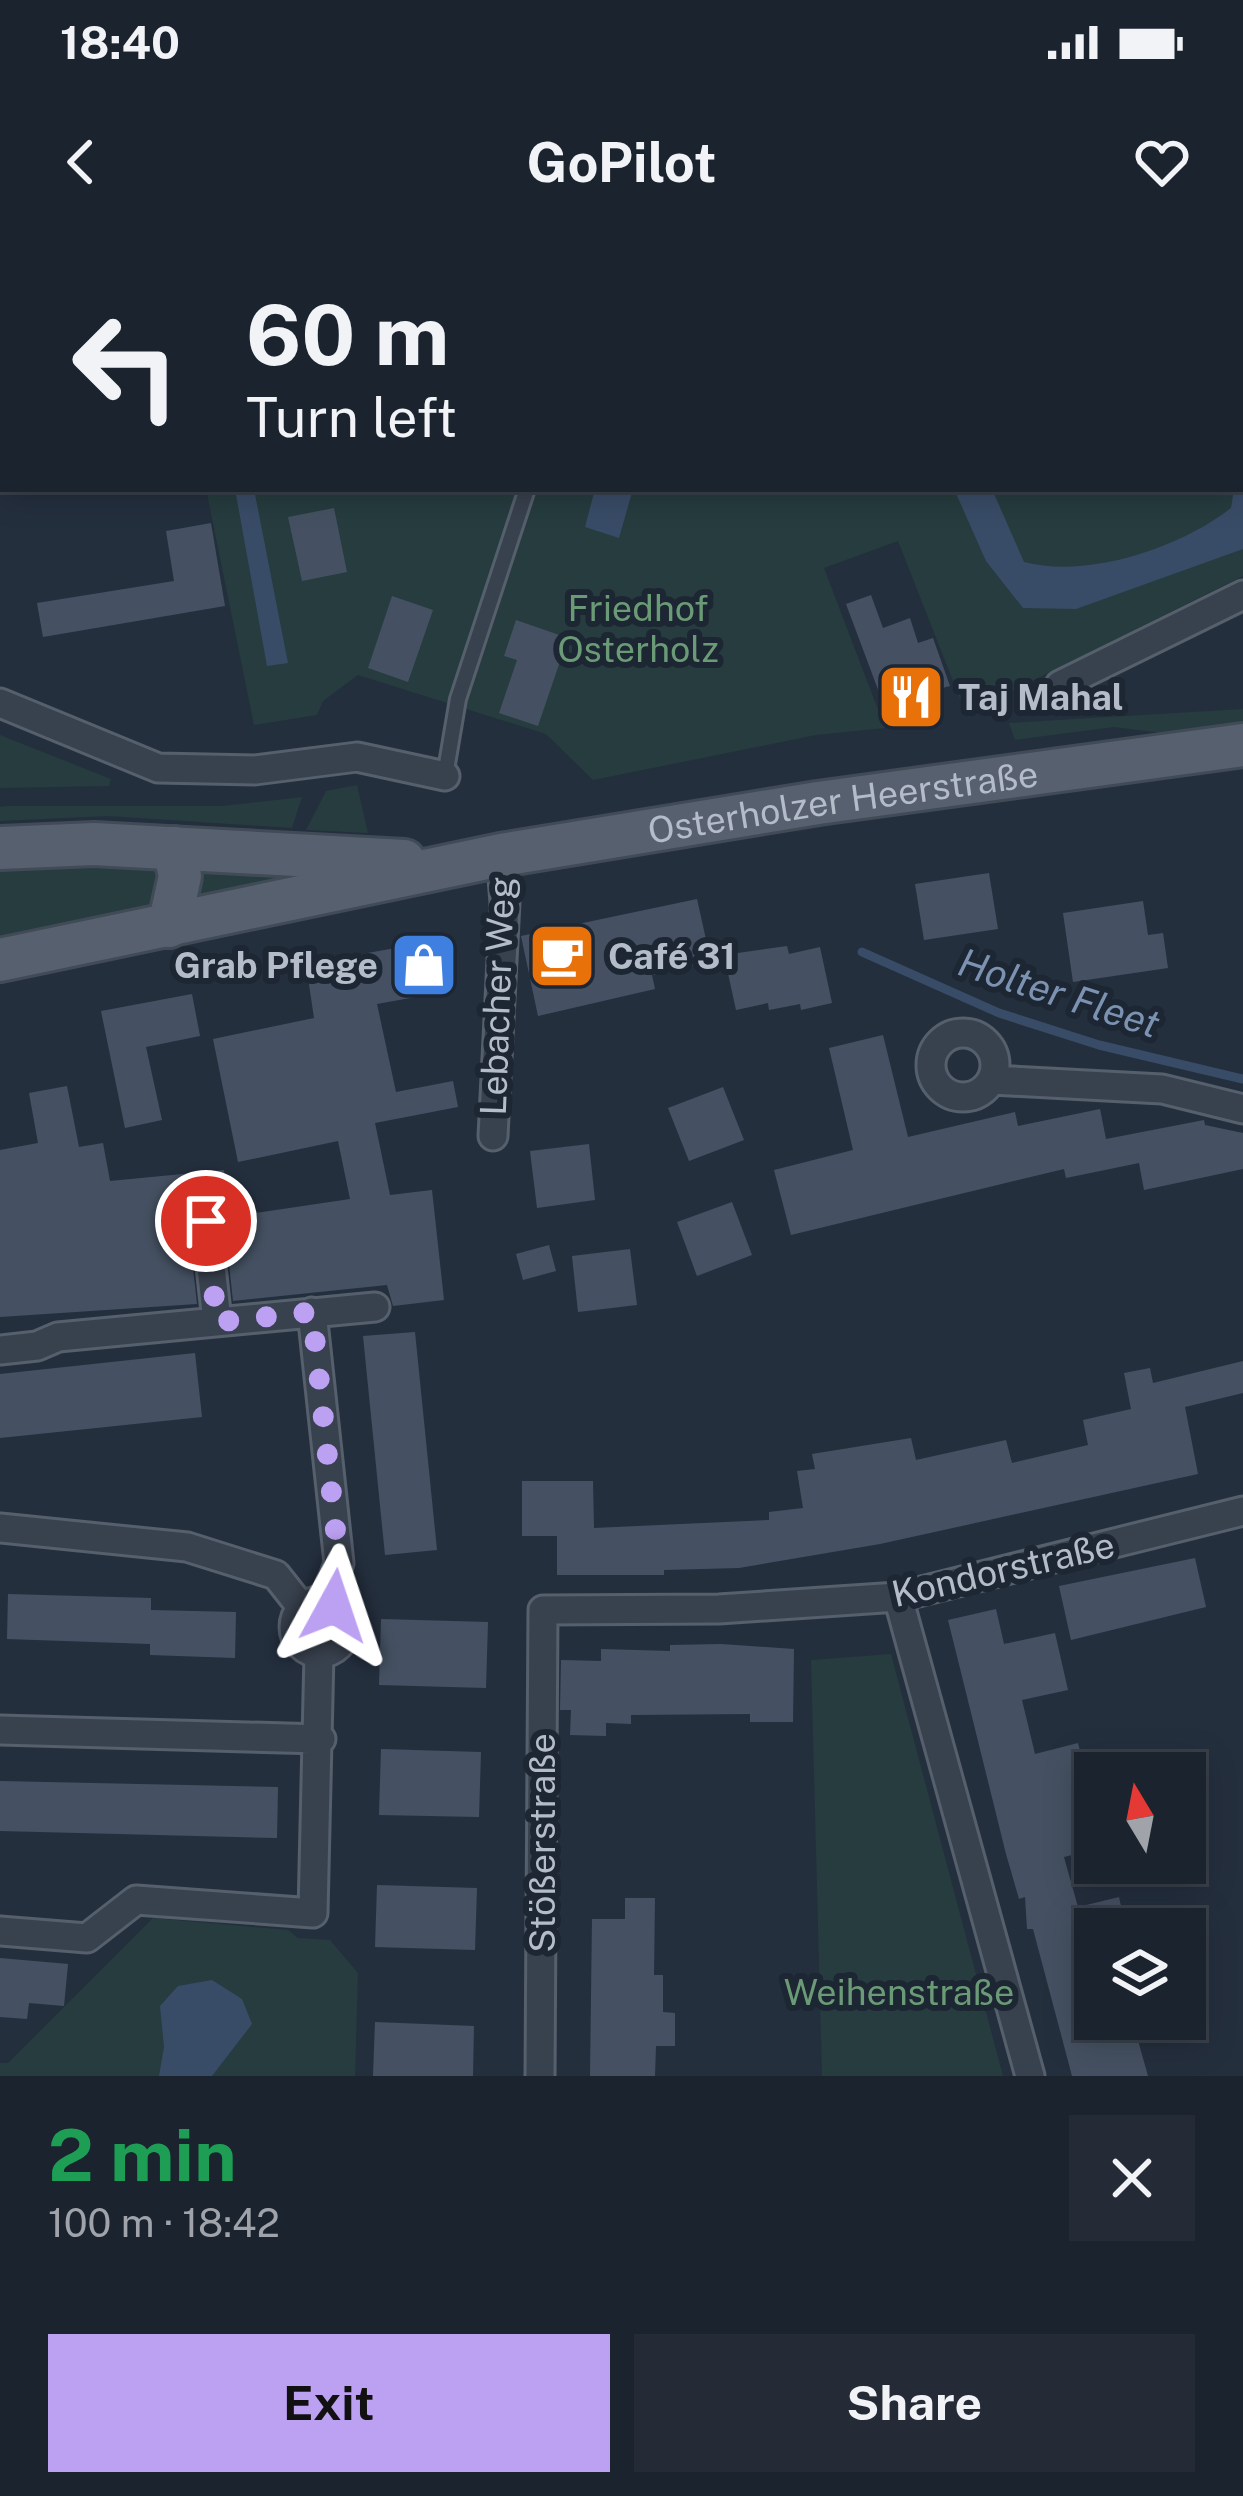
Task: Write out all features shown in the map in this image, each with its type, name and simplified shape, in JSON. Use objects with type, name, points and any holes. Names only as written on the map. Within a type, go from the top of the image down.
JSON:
[{"type":"main road","name":"Osterholzer Heerstraße","points":[[0,960],[501,855],[864,796],[1243,746]]},
{"type":"main road","name":"Osterholzer Heerstraße","points":[[0,848],[174,848],[447,866]]},
{"type":"main road","points":[[169,926],[180,876],[174,848]]},
{"type":"street","points":[[1060,685],[1243,595]]},
{"type":"street","points":[[0,703],[158,768],[255,770],[357,757],[445,776]]},
{"type":"street","name":"Lebacher Weg","points":[[493,1136],[505,902],[501,855]]},
{"type":"street","points":[[992,1080],[1162,1089],[1243,1109]]},
{"type":"street","points":[[206,1221],[217,1322]]},
{"type":"street","points":[[0,1350],[37,1346],[58,1337],[375,1306]]},
{"type":"street","points":[[0,1528],[187,1547],[275,1575],[314,1605],[341,1612],[346,1630],[337,1647],[319,1653],[304,1649],[295,1636],[294,1621],[314,1605],[339,1563],[312,1312]]},
{"type":"street","name":"Kondorstraße","points":[[543,1610],[718,1609],[898,1597],[1243,1511]]},
{"type":"street","points":[[898,1597],[1030,2076]]},
{"type":"street","name":"Stößerstraße","points":[[540,2076],[543,1610]]},
{"type":"street","points":[[0,1931],[87,1938],[136,1900],[314,1913],[321,1739],[319,1653]]},
{"type":"street","points":[[0,1730],[321,1739]]},
{"type":"lane","points":[[445,776],[458,699],[526,492]]},
{"type":"green space","name":"Friedhof Osterholz","points":[[207,492],[1243,492],[1243,576],[966,714],[898,541],[824,568],[885,728],[816,735],[593,780],[546,734],[358,675],[323,701],[317,715],[254,725]]},
{"type":"green space","points":[[1243,709],[1243,724],[1162,733],[1114,727],[1015,740],[1009,723]]},
{"type":"green space","points":[[0,735],[111,779],[109,786],[0,788]]},
{"type":"green space","points":[[357,785],[368,833],[306,830],[326,791]]},
{"type":"green space","points":[[302,797],[292,828],[108,816],[0,821],[0,807],[8,806],[222,806]]},
{"type":"green space","points":[[155,863],[165,873],[165,897],[149,908],[0,940],[0,866]]},
{"type":"green space","points":[[193,865],[277,872],[276,890],[190,905]]},
{"type":"green space","name":"Weihenstraße","points":[[891,1654],[1003,2076],[822,2076],[811,1660]]},
{"type":"green space","points":[[153,1918],[288,1930],[298,1938],[330,1940],[358,1973],[355,2076],[0,2076],[0,2063],[8,2063]]},
{"type":"water","points":[[236,492],[255,492],[288,663],[267,666]]},
{"type":"water","points":[[594,492],[632,492],[619,538],[585,527]]},
{"type":"water","points":[[955,492],[993,492],[1024,562],[1049,566],[1104,563],[1132,556],[1186,536],[1231,508],[1234,492],[1243,492],[1243,549],[1076,609],[1023,608],[986,561]]},
{"type":"water","points":[[212,1980],[242,1999],[252,2024],[212,2076],[159,2076],[164,2047],[160,2006],[178,1986]]},
{"type":"building","points":[[334,508],[347,572],[302,581],[288,517]]},
{"type":"building","points":[[211,523],[225,606],[43,637],[37,603],[174,581],[166,531]]},
{"type":"building","points":[[871,595],[883,628],[910,618],[918,643],[933,638],[950,686],[935,690],[939,701],[889,719],[846,604]]},
{"type":"building","points":[[392,596],[433,610],[408,682],[368,668]]},
{"type":"building","points":[[516,620],[568,638],[538,726],[499,713],[517,660],[504,656]]},
{"type":"building","points":[[989,873],[998,929],[924,940],[915,884]]},
{"type":"building","points":[[697,899],[711,962],[652,975],[655,989],[538,1016],[521,936]]},
{"type":"building","points":[[1143,901],[1148,935],[1163,933],[1168,968],[1073,982],[1063,913]]},
{"type":"building","points":[[429,942],[438,993],[377,1004],[396,1092],[453,1081],[458,1107],[375,1123],[390,1195],[432,1190],[444,1300],[393,1306],[387,1285],[233,1301],[224,1218],[205,1203],[194,1207],[188,1222],[197,1304],[0,1317],[0,1150],[38,1143],[29,1093],[67,1086],[79,1147],[103,1143],[110,1181],[224,1170],[229,1217],[350,1199],[338,1141],[238,1162],[213,1039],[314,1018],[306,964]]},
{"type":"building","points":[[787,946],[789,954],[820,947],[832,1003],[801,1010],[800,1004],[769,1010],[768,1003],[736,1010],[724,955]]},
{"type":"building","points":[[192,994],[200,1036],[146,1047],[162,1120],[125,1128],[101,1011]]},
{"type":"building","points":[[883,1035],[908,1137],[1015,1112],[1018,1126],[1100,1109],[1106,1139],[1204,1120],[1205,1125],[1243,1133],[1243,1169],[1144,1190],[1139,1163],[1066,1178],[1064,1169],[791,1235],[774,1170],[853,1150],[829,1048]]},
{"type":"building","points":[[723,1087],[744,1140],[689,1161],[668,1108]]},
{"type":"building","points":[[589,1144],[595,1200],[537,1208],[530,1151]]},
{"type":"building","points":[[732,1202],[752,1255],[697,1276],[677,1222]]},
{"type":"building","points":[[549,1245],[556,1271],[523,1280],[516,1254]]},
{"type":"building","points":[[630,1249],[637,1305],[578,1312],[572,1256]]},
{"type":"building","points":[[415,1332],[437,1550],[385,1555],[363,1336]]},
{"type":"building","points":[[195,1353],[202,1417],[0,1438],[0,1374]]},
{"type":"building","points":[[1243,1361],[1243,1393],[1185,1407],[1198,1474],[880,1544],[739,1568],[664,1570],[664,1575],[557,1575],[557,1536],[522,1536],[522,1481],[593,1481],[594,1528],[769,1520],[769,1512],[803,1508],[797,1471],[815,1469],[812,1454],[911,1438],[916,1460],[1006,1440],[1012,1463],[1088,1445],[1083,1420],[1131,1409],[1124,1373],[1150,1368],[1153,1383]]},
{"type":"building","points":[[1195,1558],[1206,1607],[1071,1640],[1059,1586]]},
{"type":"building","points":[[8,1594],[151,1598],[151,1610],[236,1612],[235,1658],[150,1655],[150,1644],[7,1639]]},
{"type":"building","points":[[996,1609],[1004,1644],[1055,1633],[1068,1690],[1022,1700],[1035,1754],[1078,1743],[1080,1752],[1074,1752],[1074,1854],[1064,1857],[1078,1907],[1119,1897],[1121,1908],[1074,1908],[1074,2040],[1138,2040],[1148,2076],[1072,2076],[1033,1929],[1027,1929],[1025,1897],[1019,1899],[1006,1854],[948,1620]]},
{"type":"building","points":[[381,1619],[488,1622],[486,1688],[379,1685]]},
{"type":"building","points":[[670,1645],[794,1649],[793,1722],[750,1722],[750,1714],[631,1715],[631,1724],[606,1723],[606,1736],[570,1735],[571,1710],[560,1710],[561,1660],[601,1661],[601,1649],[670,1651]]},
{"type":"building","points":[[381,1749],[481,1752],[479,1817],[379,1815]]},
{"type":"building","points":[[0,1781],[278,1787],[277,1838],[0,1831]]},
{"type":"building","points":[[377,1885],[477,1888],[475,1950],[375,1947]]},
{"type":"building","points":[[625,1898],[655,1898],[654,1975],[663,1975],[663,2012],[675,2013],[675,2046],[656,2046],[655,2076],[590,2076],[592,1919],[625,1919]]},
{"type":"building","points":[[0,1958],[68,1964],[64,2006],[29,2003],[27,2019],[0,2017]]},
{"type":"building","points":[[375,2022],[474,2026],[473,2076],[373,2076]]},
{"type":"waterway","name":"Holter Fleet","points":[[862,952],[999,1013],[1099,1045],[1243,1079]]},
{"type":"place","name":"Taj Mahal","points":[[911,697]]},
{"type":"place","name":"Café 31","points":[[562,956]]},
{"type":"place","name":"Grab Pflege","points":[[424,965]]},
{"type":"route","points":[[206,1221],[217,1322],[312,1312],[339,1563],[325,1602],[334,1606]]}]
